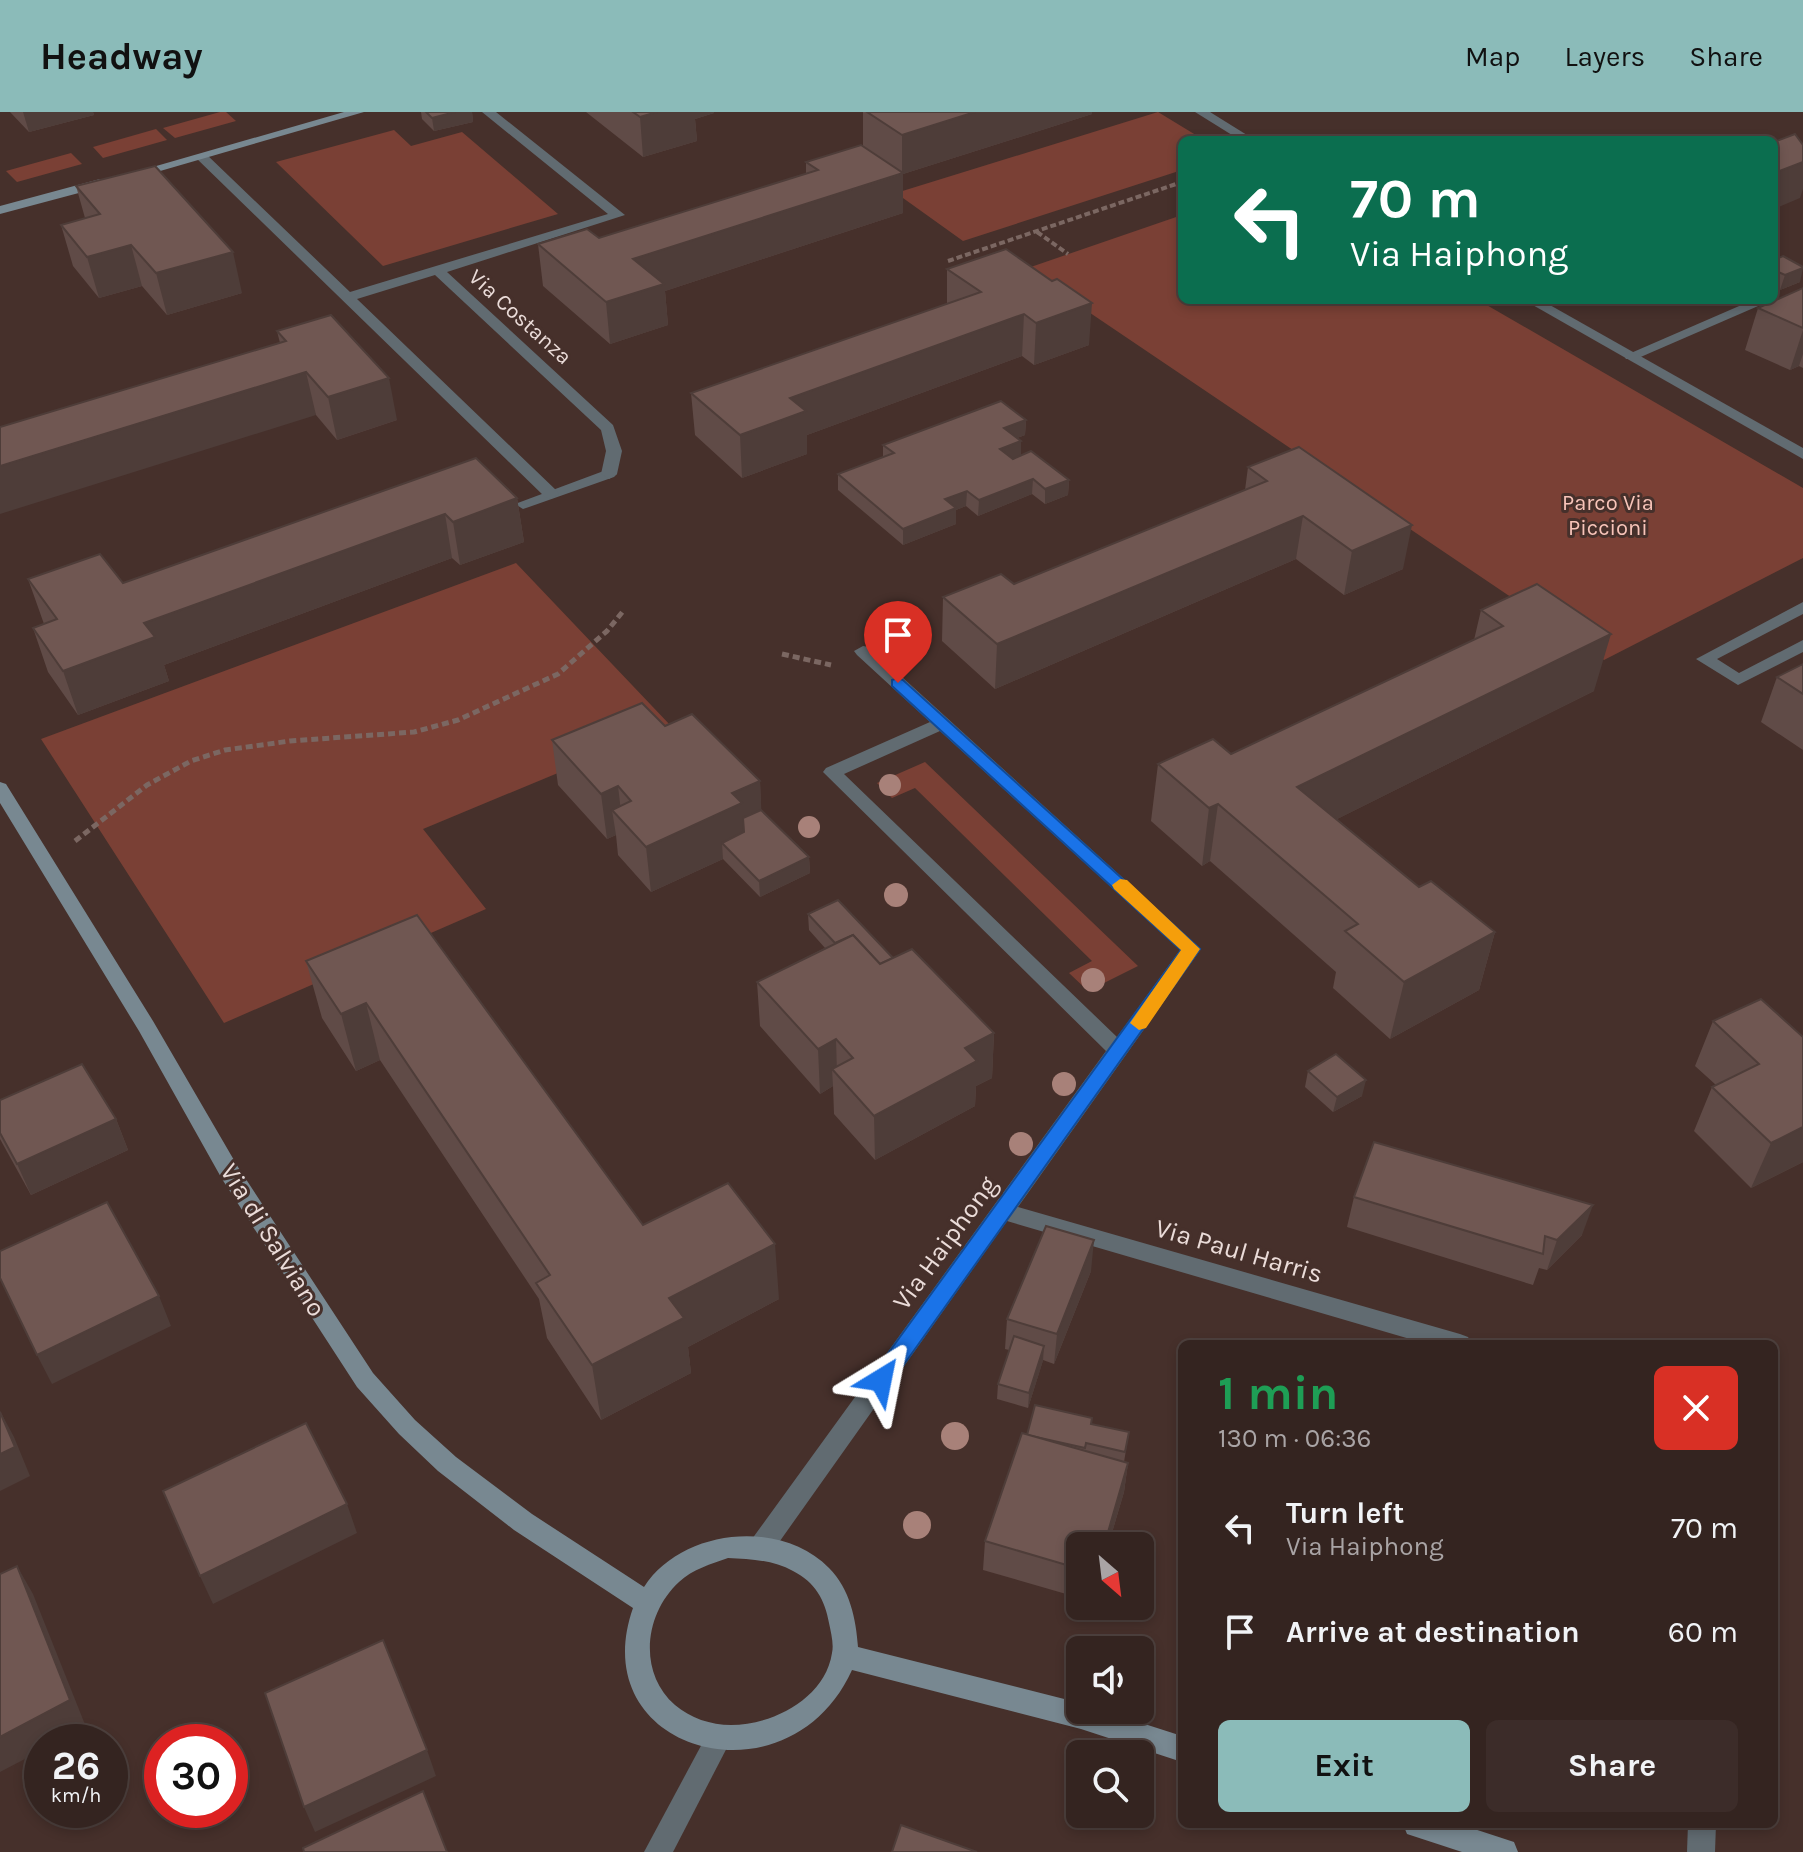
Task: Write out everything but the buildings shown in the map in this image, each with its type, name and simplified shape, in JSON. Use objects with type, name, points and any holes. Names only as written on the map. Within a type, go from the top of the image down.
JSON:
[{"type":"street","points":[[0,210],[358,112]]},
{"type":"street","points":[[437,270],[618,215],[488,112]]},
{"type":"street","points":[[1201,112],[1242,136]]},
{"type":"street","points":[[200,156],[551,494],[523,504]]},
{"type":"street","name":"Via Costanza","points":[[346,298],[437,270],[608,428],[614,451],[609,474],[551,494]]},
{"type":"street","points":[[1538,304],[1803,454]]},
{"type":"street","points":[[1631,356],[1755,304]]},
{"type":"street","points":[[1803,607],[1705,659],[1738,680],[1803,645]]},
{"type":"street","name":"Via Haiphong","points":[[761,1547],[1191,949],[863,651]]},
{"type":"street","points":[[942,723],[832,772],[1119,1051]]},
{"type":"street","name":"Via di Salviano","points":[[0,788],[146,1026],[230,1173],[365,1380],[407,1427],[447,1464],[523,1522],[647,1603]]},
{"type":"street","name":"Via Paul Harris","points":[[1002,1211],[1446,1340]]},
{"type":"street","points":[[728,1547],[761,1547],[789,1554],[813,1569],[831,1591],[842,1615],[845,1656],[820,1702],[795,1722],[763,1737],[719,1738],[688,1730],[667,1716],[647,1692],[636,1663],[636,1632],[647,1603],[668,1576],[695,1557],[728,1547]]},
{"type":"street","points":[[845,1656],[1081,1716],[1178,1748]]},
{"type":"street","points":[[658,1852],[719,1738]]},
{"type":"street","points":[[1429,1828],[1504,1852]]},
{"type":"street","points":[[1701,1852],[1702,1828]]},
{"type":"path","points":[[948,261],[1178,183]]},
{"type":"path","points":[[1036,231],[1068,254]]},
{"type":"path","points":[[46,863],[147,785],[191,761],[225,750],[290,741],[414,732],[458,720],[558,674],[607,631],[624,610]]},
{"type":"green space","points":[[226,112],[236,121],[175,138],[163,128]]},
{"type":"green space","points":[[1158,112],[1197,136],[1178,136],[1178,171],[963,241],[896,193]]},
{"type":"green space","points":[[156,129],[167,140],[103,158],[93,147]]},
{"type":"green space","points":[[394,130],[411,146],[462,132],[558,214],[383,266],[276,162]]},
{"type":"green space","points":[[71,153],[82,164],[17,182],[6,171]]},
{"type":"green space","name":"Parco Via Piccioni","points":[[1178,216],[1178,304],[1485,304],[1803,488],[1803,558],[1604,660],[1025,269]]},
{"type":"green space","points":[[516,563],[671,726],[423,829],[486,909],[224,1023],[41,739]]},
{"type":"green space","points":[[925,762],[1138,966],[1088,991],[1069,973],[1092,961],[915,788],[892,798],[877,783]]},
{"type":"slow traffic","points":[[1120,885],[1191,949],[1139,1023]]},
{"type":"route","points":[[881,1380],[1191,949],[898,683]]}]
